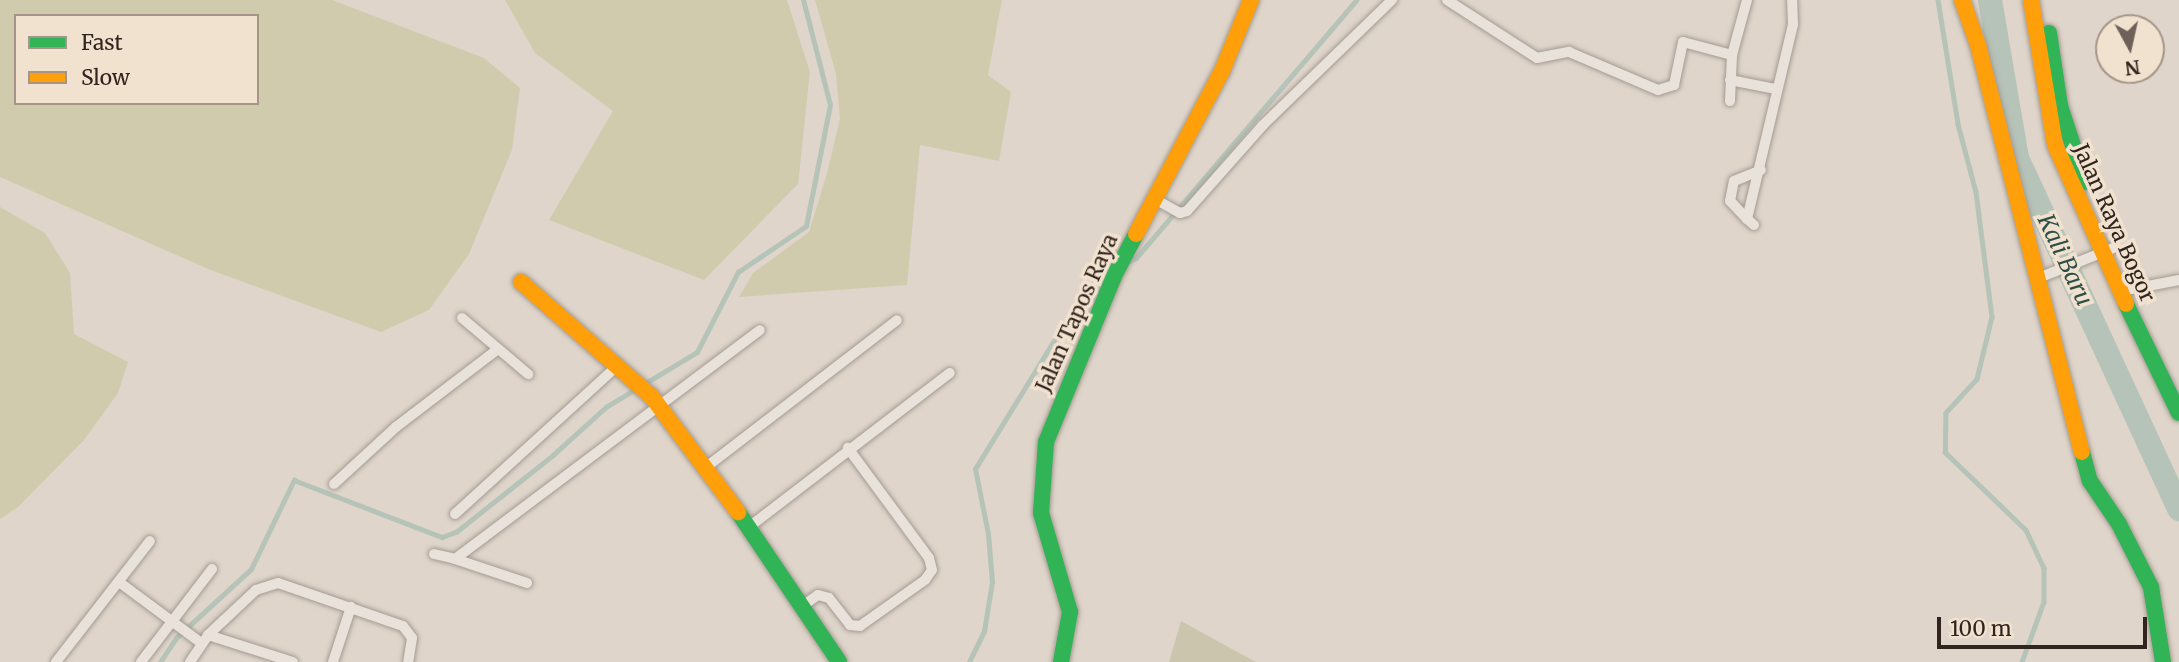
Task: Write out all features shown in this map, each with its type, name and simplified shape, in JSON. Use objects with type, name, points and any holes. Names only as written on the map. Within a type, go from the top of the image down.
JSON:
[{"type":"main road","name":"Jalan Tapos Raya","points":[[1061,662],[1067,650],[1070,612],[1048,548],[1041,513],[1041,478],[1046,442],[1060,402],[1114,276],[1160,201],[1222,71],[1251,0]]},
{"type":"main road","points":[[1962,0],[1978,46],[2040,277],[2090,481],[2149,581],[2163,662]]},
{"type":"main road","name":"Jalan Raya Bogor","points":[[2031,0],[2055,145],[2107,251],[2179,413]]},
{"type":"main road","name":"Jalan Raya Bogor","points":[[2044,0],[2063,117],[2107,251],[2132,289],[2179,383]]},
{"type":"main road","points":[[521,282],[656,402],[804,605],[839,662]]},
{"type":"street","points":[[1160,201],[1180,213],[1187,211],[1264,125],[1392,0]]},
{"type":"street","points":[[1447,0],[1537,58],[1569,52],[1658,90],[1674,85],[1683,42],[1732,55]]},
{"type":"street","points":[[1730,101],[1732,55],[1747,0]]},
{"type":"street","points":[[1761,170],[1734,181],[1730,201],[1750,222],[1761,170],[1776,89],[1793,24],[1792,0]]},
{"type":"street","points":[[1731,80],[1776,89]]},
{"type":"street","points":[[2040,277],[2107,251]]},
{"type":"street","points":[[2132,289],[2179,280]]},
{"type":"street","points":[[462,318],[528,374]]},
{"type":"street","points":[[705,468],[897,320]]},
{"type":"street","points":[[455,559],[656,402],[760,330]]},
{"type":"street","points":[[334,484],[396,427],[498,349]]},
{"type":"street","points":[[455,514],[624,371]]},
{"type":"street","points":[[749,527],[848,448],[950,373]]},
{"type":"street","points":[[804,605],[812,597],[829,598],[850,625],[860,626],[925,580],[932,570],[929,558],[848,448]]},
{"type":"street","points":[[56,662],[150,541]]},
{"type":"street","points":[[434,554],[527,583]]},
{"type":"street","points":[[141,662],[212,569]]},
{"type":"street","points":[[119,582],[201,639],[293,662]]},
{"type":"street","points":[[190,662],[201,639],[256,590],[271,583],[351,607],[408,629],[412,638],[408,662]]},
{"type":"street","points":[[333,662],[351,607]]},
{"type":"shaded area","points":[[0,0],[332,0],[484,58],[520,88],[512,150],[469,254],[429,310],[381,332],[208,269],[0,177]]},
{"type":"shaded area","points":[[505,0],[787,0],[810,72],[798,184],[704,280],[549,220],[613,111],[535,53]]},
{"type":"shaded area","points":[[815,0],[1002,0],[988,75],[1011,92],[999,161],[920,145],[907,285],[739,297],[753,273],[809,232],[826,177],[840,119],[836,74]]},
{"type":"shaded area","points":[[0,207],[45,233],[70,273],[74,334],[128,362],[118,393],[84,440],[18,507],[0,519]]},
{"type":"shaded area","points":[[1181,621],[1230,648],[1256,662],[1169,662]]},
{"type":"waterway","points":[[160,662],[176,638],[251,569],[294,480],[442,537],[456,532],[553,455],[606,407],[697,352],[738,272],[806,226],[830,105],[803,0]]},
{"type":"waterway","points":[[1127,262],[1136,258],[1356,0]]},
{"type":"waterway","points":[[1938,0],[1958,124],[1976,192],[1992,317],[1977,379],[1946,413],[1945,452],[2026,530],[2044,568],[2044,602],[2022,662]]},
{"type":"waterway","name":"Kali Baru","points":[[1990,0],[2017,158],[2179,509]]},
{"type":"waterway","points":[[969,662],[984,631],[992,582],[988,534],[975,469],[1063,326],[1102,272],[1113,268]]},
{"type":"traffic: fast","points":[[2049,33],[2060,106],[2085,182]]},
{"type":"traffic: fast","points":[[1061,662],[1070,612],[1041,513],[1046,442],[1114,276],[1136,234]]},
{"type":"traffic: fast","points":[[2126,304],[2179,413]]},
{"type":"traffic: fast","points":[[2082,452],[2090,481],[2119,524],[2151,587],[2163,662]]},
{"type":"traffic: fast","points":[[738,512],[839,662]]},
{"type":"traffic: slow","points":[[1136,234],[1222,71],[1251,0]]},
{"type":"traffic: slow","points":[[1962,0],[1978,45],[2082,452]]},
{"type":"traffic: slow","points":[[2031,0],[2055,145],[2126,304]]},
{"type":"traffic: slow","points":[[521,282],[652,397],[738,512]]}]
